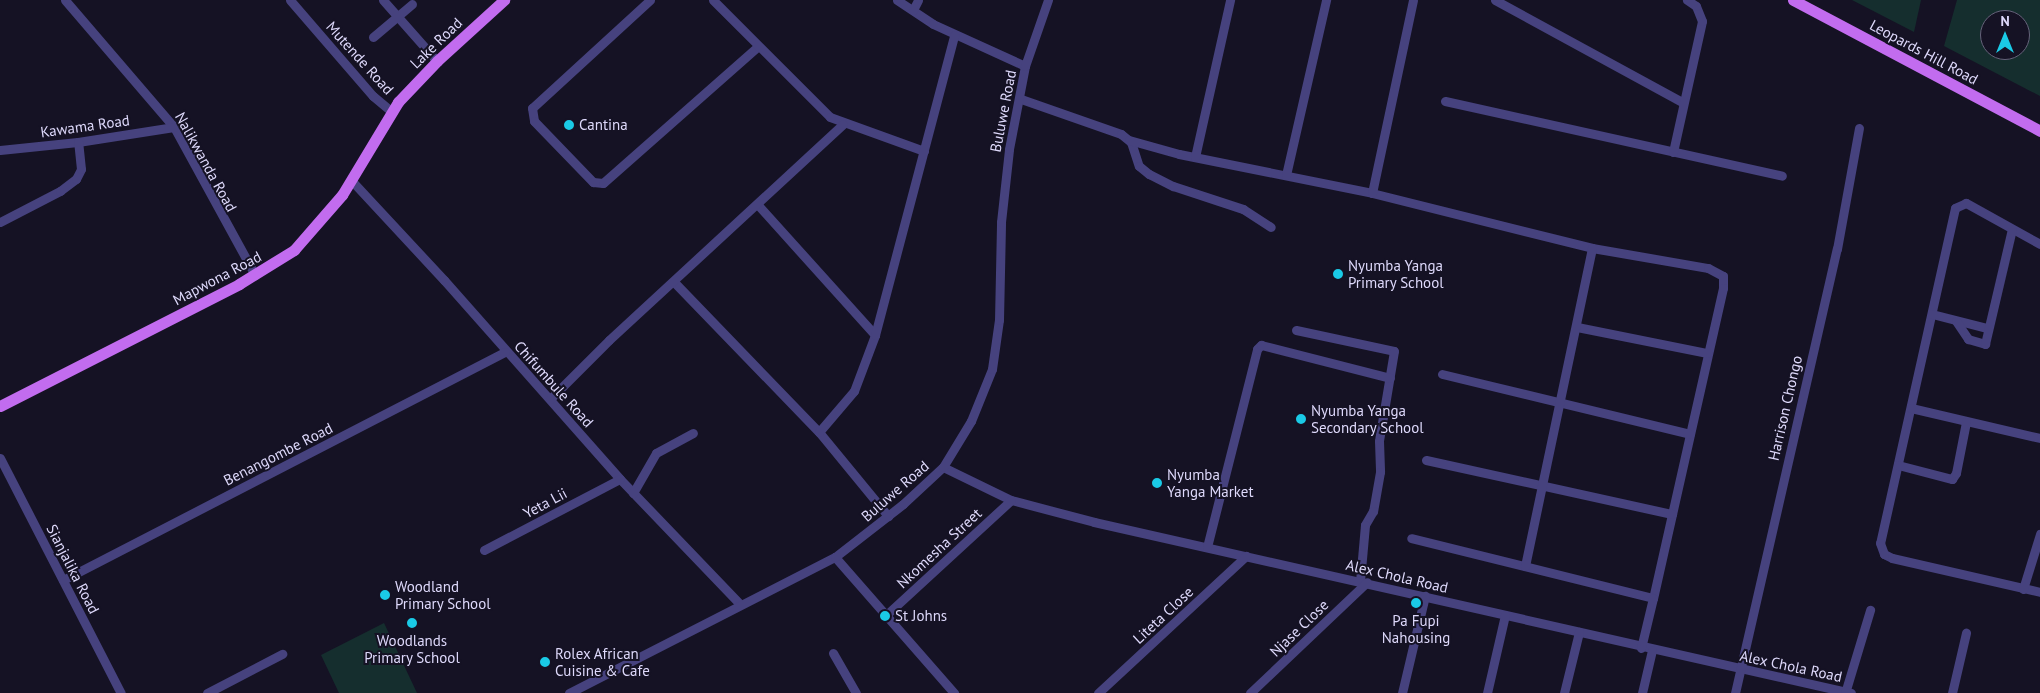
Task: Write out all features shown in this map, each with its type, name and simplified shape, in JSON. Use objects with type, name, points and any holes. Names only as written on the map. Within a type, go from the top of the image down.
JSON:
[{"type":"main road","name":"Lake Road","points":[[391,110],[437,61],[504,0]]},
{"type":"main road","name":"Leopards Hill Road","points":[[1793,0],[2040,131]]},
{"type":"main road","name":"Mapwona Road","points":[[0,406],[255,275],[306,239],[351,180],[391,110]]},
{"type":"street","name":"Nalikwanda Road","points":[[65,0],[128,70],[174,127],[255,275]]},
{"type":"street","name":"Mutende Road","points":[[290,0],[373,96],[391,110]]},
{"type":"street","points":[[383,0],[437,61]]},
{"type":"street","points":[[650,0],[532,108],[534,121],[593,182],[604,183],[757,47]]},
{"type":"street","points":[[713,0],[757,47],[830,117],[843,124],[924,151]]},
{"type":"street","points":[[897,0],[954,35],[1025,66]]},
{"type":"street","points":[[913,10],[918,0]]},
{"type":"street","name":"Buluwe Road","points":[[569,693],[835,557],[888,516],[943,468],[974,415],[992,369],[999,320],[1000,222],[1009,149],[1021,99],[1025,66],[1048,0]]},
{"type":"street","points":[[1195,157],[1230,0]]},
{"type":"street","points":[[1286,175],[1326,0]]},
{"type":"street","points":[[1372,193],[1412,0]]},
{"type":"street","points":[[1495,0],[1682,102]]},
{"type":"street","points":[[1674,152],[1682,102],[1702,21],[1696,6],[1687,0]]},
{"type":"street","points":[[373,37],[412,4]]},
{"type":"street","points":[[819,432],[854,391],[875,335],[954,35]]},
{"type":"street","points":[[1021,99],[1094,122],[1129,140],[1195,157],[1372,193],[1592,248],[1717,271],[1723,276],[1723,288],[1706,353],[1690,434],[1641,648]]},
{"type":"street","points":[[1445,101],[1782,176]]},
{"type":"street","points":[[550,400],[609,340],[758,205],[843,124]]},
{"type":"street","name":"Kawama Road","points":[[0,150],[78,142],[174,127]]},
{"type":"street","name":"Harrison Chongo","points":[[1735,693],[1837,249],[1859,128]]},
{"type":"street","points":[[1129,140],[1136,162],[1148,174],[1173,186],[1243,209],[1271,227]]},
{"type":"street","points":[[0,222],[60,192],[76,179],[81,170],[78,142]]},
{"type":"street","name":"Chifumbule Road","points":[[351,180],[444,280],[505,352],[620,479],[740,604]]},
{"type":"street","points":[[2040,244],[1966,203],[1955,208],[1880,543],[1884,554],[1892,558],[2040,592]]},
{"type":"street","points":[[758,205],[875,335]]},
{"type":"street","points":[[1956,321],[1968,339],[1982,346],[1985,344],[1987,328],[2012,228]]},
{"type":"street","points":[[1526,566],[1561,405],[1592,248]]},
{"type":"street","points":[[674,282],[819,432],[888,516]]},
{"type":"street","points":[[1932,314],[1987,328]]},
{"type":"street","points":[[1577,327],[1706,353]]},
{"type":"street","points":[[1296,330],[1394,351],[1379,441],[1380,472],[1373,511],[1365,524],[1363,582]]},
{"type":"street","points":[[1206,547],[1257,349],[1261,345],[1390,378]]},
{"type":"street","name":"Benangombe Road","points":[[63,580],[505,352]]},
{"type":"street","points":[[1442,374],[1561,405],[1690,434]]},
{"type":"street","points":[[1911,408],[2040,438]]},
{"type":"street","points":[[1898,465],[1952,479],[1956,472],[1966,422]]},
{"type":"street","points":[[633,493],[656,453],[693,433]]},
{"type":"street","name":"Sianjalika Road","points":[[0,458],[121,693]]},
{"type":"street","points":[[1426,460],[1672,514]]},
{"type":"street","name":"Alex Chola Road","points":[[943,468],[1011,500],[1206,547],[1505,614],[1641,648],[1847,693]]},
{"type":"street","name":"Yeta Lii","points":[[484,550],[620,479]]},
{"type":"street","name":"Nkomesha Street","points":[[885,616],[1011,500]]},
{"type":"street","points":[[2023,589],[2040,534]]},
{"type":"street","points":[[1411,538],[1653,598]]},
{"type":"street","name":"Liteta Close","points":[[1098,693],[1246,556]]},
{"type":"street","points":[[835,557],[954,693]]},
{"type":"street","name":"Njase Close","points":[[1250,693],[1363,582]]},
{"type":"street","points":[[1402,693],[1425,596]]},
{"type":"street","points":[[1847,693],[1870,610]]},
{"type":"street","points":[[1487,693],[1505,614]]},
{"type":"street","points":[[1564,693],[1579,632]]},
{"type":"street","points":[[1952,693],[1966,633]]},
{"type":"street","points":[[1642,693],[1652,650]]},
{"type":"street","points":[[833,653],[856,693]]},
{"type":"street","points":[[206,693],[282,654]]},
{"type":"green space","points":[[1852,0],[1921,0],[1914,32]]},
{"type":"green space","points":[[1957,0],[2040,0],[2040,96],[1944,46]]},
{"type":"green space","points":[[384,623],[417,693],[339,693],[321,655]]},
{"type":"place","name":"Cantina","points":[[569,125]]},
{"type":"place","name":"Nyumba Yanga Primary School","points":[[1338,274]]},
{"type":"place","name":"Nyumba Yanga Secondary School","points":[[1301,419]]},
{"type":"place","name":"Nyumba Yanga Market","points":[[1157,483]]},
{"type":"place","name":"Woodland Primary School","points":[[385,595]]},
{"type":"place","name":"Pa Fupi Nahousing","points":[[1416,603]]},
{"type":"place","name":"St Johns","points":[[885,616]]},
{"type":"place","name":"Woodlands Primary School","points":[[412,623]]},
{"type":"place","name":"Rolex African Cuisine & Cafe","points":[[545,662]]}]
